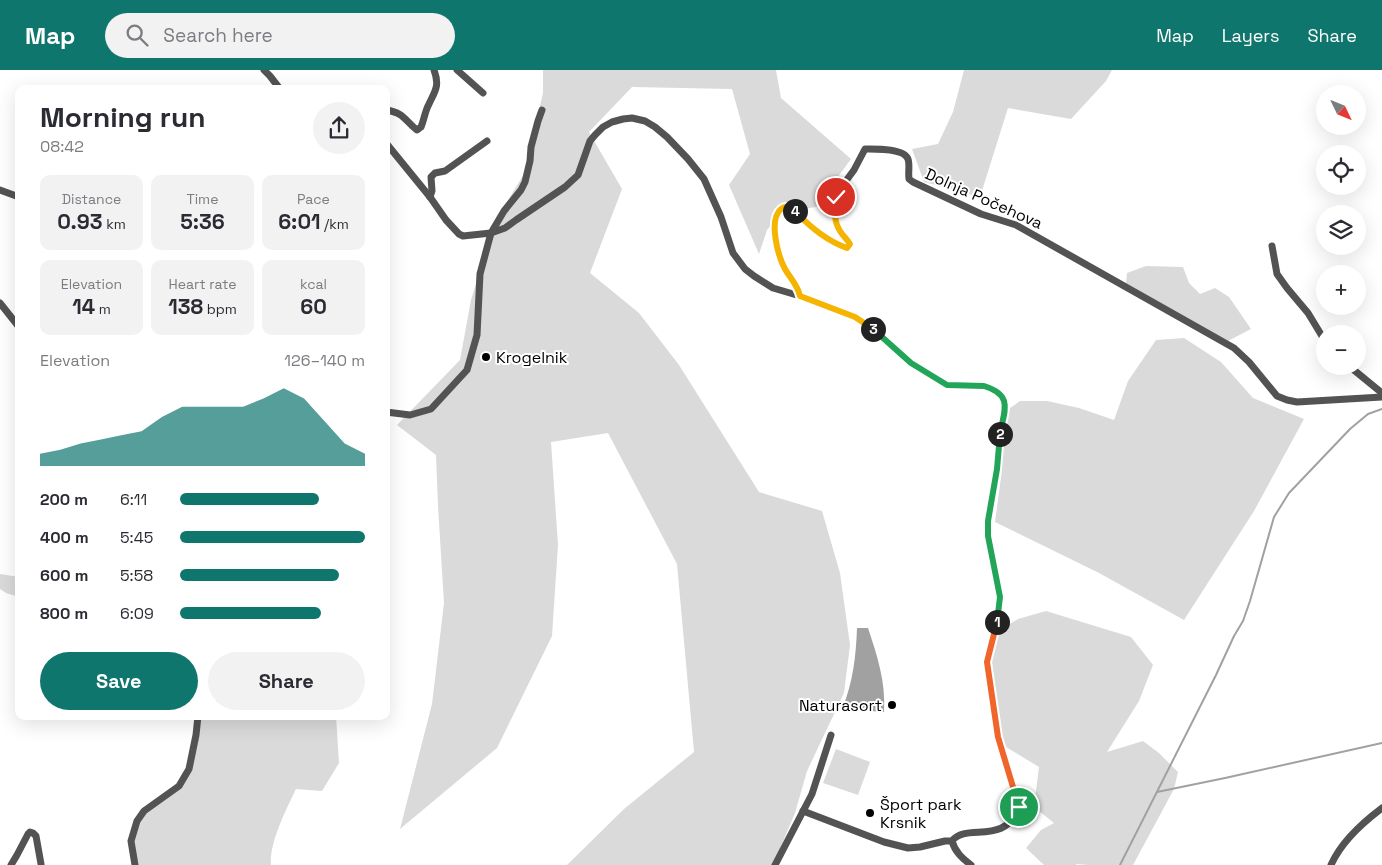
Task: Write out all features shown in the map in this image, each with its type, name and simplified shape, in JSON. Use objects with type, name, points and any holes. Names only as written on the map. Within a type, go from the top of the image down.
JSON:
[{"type":"street","points":[[264,70],[277,85]]},
{"type":"street","points":[[390,110],[405,117],[415,129],[417,130],[421,127],[437,86],[434,70]]},
{"type":"street","points":[[457,70],[483,93]]},
{"type":"street","points":[[390,412],[410,415],[431,409],[467,370],[476,335],[480,274],[491,233],[525,182],[531,147],[542,110]]},
{"type":"street","points":[[390,149],[459,234],[463,236],[491,233],[506,228],[565,187],[578,175],[590,141],[603,127],[623,119],[632,118],[645,121],[655,126],[667,137],[704,179],[721,217],[733,253],[745,269],[768,285],[843,312],[862,321],[911,363],[947,385],[984,386],[996,390],[1003,397],[1005,407],[988,521],[988,536],[1000,597],[996,631],[987,662],[998,737],[1019,807],[1015,817],[1006,826],[991,831],[956,836],[952,841]]},
{"type":"street","points":[[430,197],[432,191],[430,177],[452,167],[487,141]]},
{"type":"street","name":"Dolnja Počehova","points":[[800,296],[796,285],[780,258],[775,227],[776,218],[780,210],[785,207],[793,209],[808,224],[839,245],[847,248],[850,244],[835,219],[836,197],[865,149],[895,151],[906,155],[909,160],[909,179],[913,182],[981,214],[1016,225],[1234,348],[1249,362],[1277,396],[1298,402],[1382,397]]},
{"type":"street","points":[[0,190],[15,195]]},
{"type":"street","points":[[1272,246],[1277,274],[1316,326]]},
{"type":"street","points":[[0,303],[15,322]]},
{"type":"street","points":[[1360,375],[1382,393]]},
{"type":"street","points":[[135,865],[131,841],[137,821],[144,811],[179,786],[190,768],[198,720]]},
{"type":"street","points":[[776,865],[812,794],[831,735]]},
{"type":"street","points":[[1331,865],[1334,857],[1345,842],[1382,808]]},
{"type":"street","points":[[803,811],[884,842],[908,848],[952,841]]},
{"type":"street","points":[[10,865],[18,856],[30,832],[36,836],[40,864]]},
{"type":"street","points":[[952,841],[956,851],[971,865]]},
{"type":"shaded area","points":[[543,70],[776,70],[781,98],[851,159],[816,207],[782,212],[767,230],[759,254],[729,185],[750,154],[732,89],[632,87],[589,132],[622,189],[590,273],[639,313],[679,365],[759,492],[822,511],[840,573],[850,645],[844,693],[807,771],[795,813],[773,865],[567,865],[624,809],[694,752],[677,564],[608,433],[551,442],[558,545],[552,636],[497,748],[400,829],[432,704],[444,603],[436,455],[397,425],[460,360],[471,300],[495,221],[524,174],[543,93]]},
{"type":"shaded area","points":[[964,70],[1112,70],[1106,81],[1071,119],[1008,108],[980,197],[924,182],[912,149],[938,144],[953,112]]},
{"type":"shaded area","points":[[1146,266],[1183,267],[1189,283],[1200,294],[1215,288],[1229,297],[1251,329],[1228,341],[1126,283],[1127,273]]},
{"type":"shaded area","points":[[1184,338],[1221,362],[1253,398],[1304,419],[1254,511],[1184,620],[1099,573],[995,522],[1002,470],[1002,439],[1010,408],[1020,401],[1047,401],[1079,408],[1114,420],[1128,381],[1156,340]]},
{"type":"shaded area","points":[[0,574],[15,576],[15,596],[0,589]]},
{"type":"shaded area","points":[[1046,611],[1131,637],[1153,665],[1139,701],[1107,752],[1143,741],[1159,753],[1178,772],[1174,789],[1133,865],[1044,865],[1026,848],[1041,830],[1054,823],[1034,807],[1039,767],[1001,744],[990,662],[998,631],[1018,619]]},
{"type":"shaded area","points":[[857,628],[868,628],[878,659],[884,690],[884,712],[842,709],[853,669]]},
{"type":"shaded area","points":[[199,720],[336,720],[339,763],[322,791],[296,789],[275,837],[271,865],[138,865],[133,841],[138,822],[145,812],[180,787],[191,769]]},
{"type":"shaded area","points":[[836,749],[870,762],[858,795],[823,783]]},
{"type":"waterway","points":[[1120,865],[1243,621],[1274,517],[1289,493],[1350,429],[1368,414],[1382,409]]},
{"type":"waterway","points":[[1157,792],[1382,743]]},
{"type":"place","name":"Krogelnik","points":[[486,357]]},
{"type":"place","name":"Naturasort","points":[[892,705]]},
{"type":"place","name":"Šport park Krsnik","points":[[870,813]]},
{"type":"route","points":[[836,197],[835,219],[850,244],[847,248],[827,238],[789,207],[780,210],[776,218],[775,236],[780,258],[799,290],[800,296],[862,321],[911,363],[947,385],[984,386],[996,390],[1004,400],[1005,407],[999,439],[997,469],[988,521],[988,536],[1000,597],[996,631],[987,662],[998,737],[1019,807]]}]
